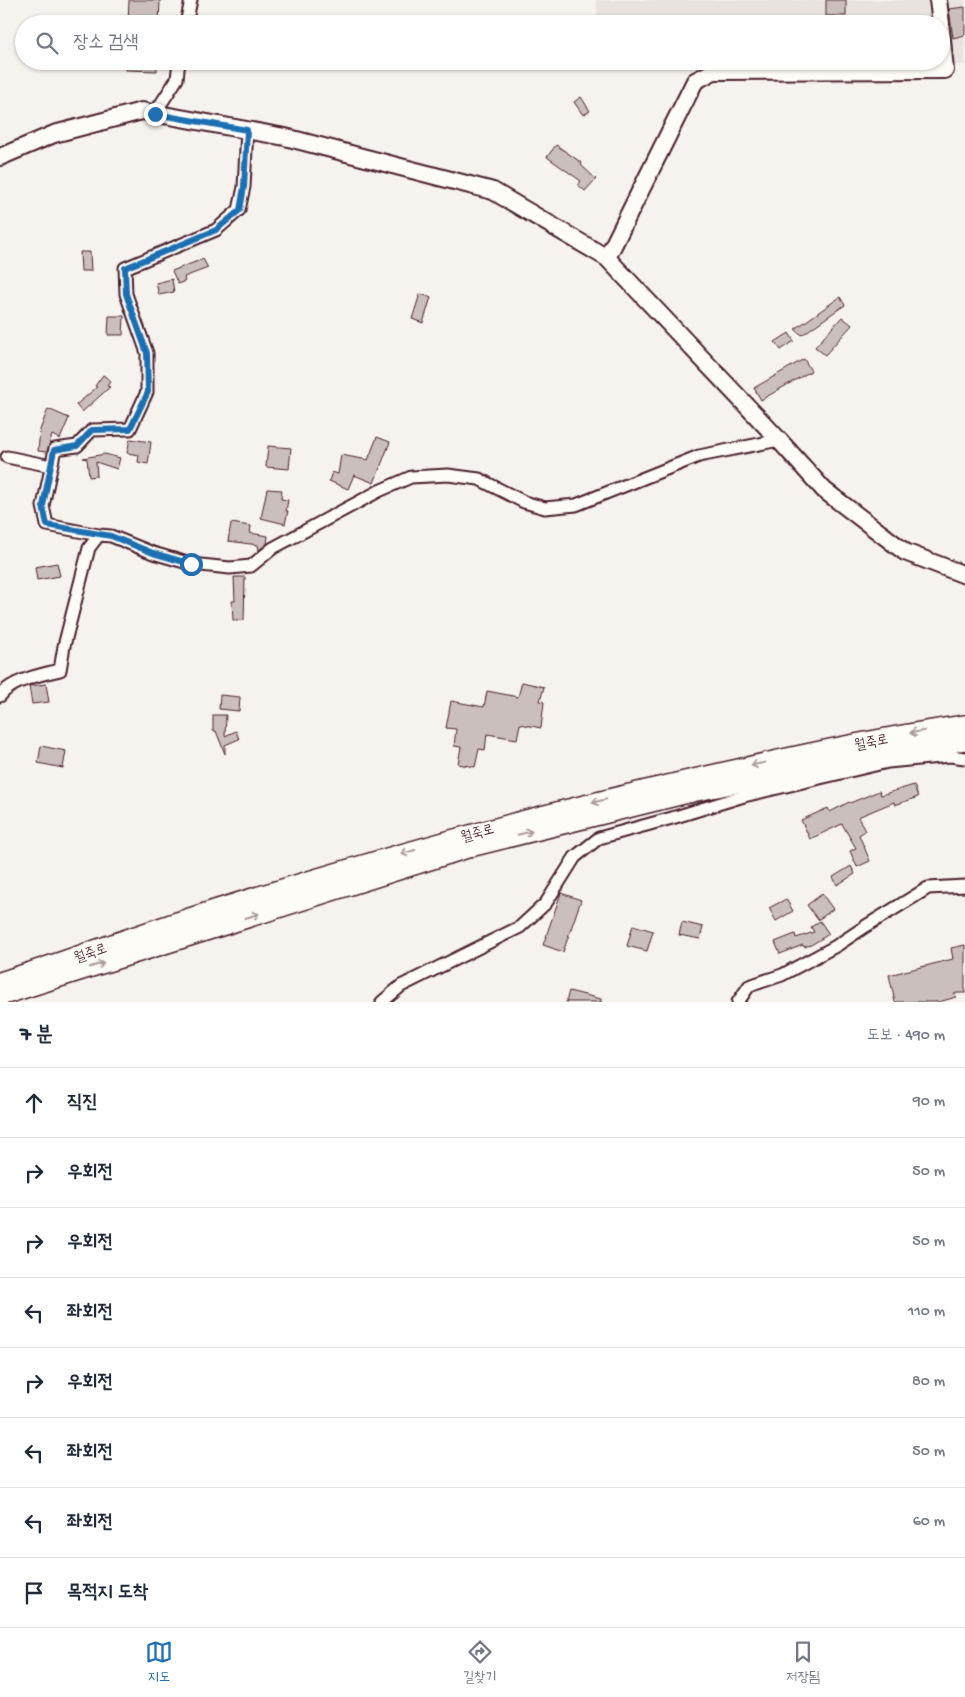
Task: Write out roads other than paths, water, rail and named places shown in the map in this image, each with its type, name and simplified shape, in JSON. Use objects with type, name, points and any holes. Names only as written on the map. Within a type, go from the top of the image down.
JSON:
[{"type":"main road","name":"월죽로","points":[[7,987],[172,924],[350,868],[511,823],[789,757],[911,732],[965,725]]},
{"type":"main road","name":"월죽로","points":[[7,987],[474,846],[692,792],[906,749],[965,740]]},
{"type":"street","points":[[188,15],[192,0]]},
{"type":"street","points":[[938,0],[939,15]]},
{"type":"street","points":[[155,114],[177,79],[178,70]]},
{"type":"street","points":[[608,258],[695,81],[714,71],[946,70]]},
{"type":"street","points":[[0,157],[54,134],[142,111],[285,137],[494,191],[608,258],[824,490],[905,552],[965,575]]},
{"type":"street","points":[[247,130],[244,187],[240,210],[216,230],[125,268],[126,294],[147,353],[148,392],[130,429],[92,430],[77,446],[54,450],[43,506],[47,525],[111,536],[153,553],[191,564],[230,568],[251,566],[273,548],[379,491],[411,477],[448,475],[479,480],[524,502],[545,508],[576,504],[699,456],[779,440]]},
{"type":"street","points":[[7,456],[51,466]]},
{"type":"street","points":[[0,696],[4,689],[35,676],[60,670],[64,646],[89,548],[99,535]]},
{"type":"street","points":[[382,1002],[401,986],[520,927],[546,902],[575,857],[600,838],[744,796],[888,762],[950,756],[965,758]]},
{"type":"street","points":[[738,1002],[749,986],[782,975],[836,946],[928,888],[965,886]]}]
